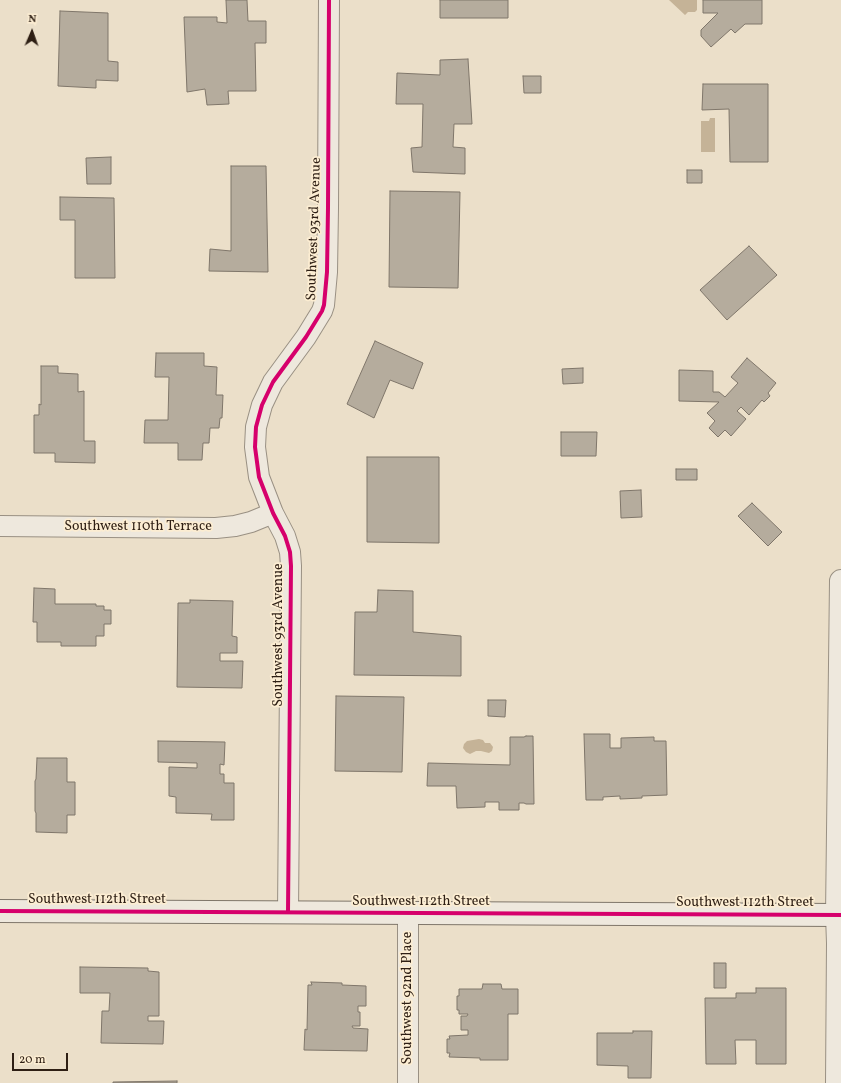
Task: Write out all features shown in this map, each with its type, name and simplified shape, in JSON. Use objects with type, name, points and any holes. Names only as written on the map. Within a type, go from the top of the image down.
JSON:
[{"type":"main road","points":[[837,1083],[841,581]]},
{"type":"main road","name":"Southwest 112th Street","points":[[0,911],[839,915]]},
{"type":"street","name":"Southwest 93rd Avenue","points":[[288,912],[291,566],[290,552],[285,536],[273,513],[259,477],[255,447],[256,427],[262,405],[273,382],[322,311],[325,298],[328,208],[329,0]]},
{"type":"street","name":"Southwest 110th Terrace","points":[[0,526],[216,528],[236,526],[273,513]]},
{"type":"street","name":"Southwest 92nd Place","points":[[408,913],[408,1083]]},
{"type":"shaded area","points":[[669,0],[697,0],[697,10],[695,12],[688,12],[685,15]]},
{"type":"shaded area","points":[[710,118],[715,118],[715,152],[701,152],[701,121],[709,121]]},
{"type":"shaded area","points":[[479,739],[483,740],[485,743],[490,743],[493,747],[492,751],[489,753],[476,751],[470,754],[466,752],[463,748],[467,741]]},
{"type":"building","points":[[226,0],[247,0],[248,21],[266,21],[266,43],[255,43],[256,91],[228,91],[229,104],[207,105],[205,89],[187,92],[184,17],[217,17],[217,22],[227,23]]},
{"type":"building","points":[[440,0],[508,0],[508,18],[440,18]]},
{"type":"building","points":[[703,0],[762,0],[762,24],[745,24],[735,33],[731,29],[711,47],[701,36],[701,30],[718,13],[703,13]]},
{"type":"building","points":[[60,11],[108,13],[108,61],[118,62],[118,81],[96,80],[96,88],[58,86]]},
{"type":"building","points":[[468,59],[472,124],[454,124],[453,147],[465,148],[465,174],[413,172],[411,148],[422,147],[423,104],[396,104],[397,73],[440,75],[440,60]]},
{"type":"building","points":[[523,76],[541,76],[541,93],[524,93]]},
{"type":"building","points":[[703,84],[768,84],[768,162],[730,162],[729,109],[702,110]]},
{"type":"building","points":[[111,157],[111,184],[87,184],[86,158]]},
{"type":"building","points":[[231,166],[266,166],[268,272],[209,271],[210,249],[231,251]]},
{"type":"building","points":[[687,170],[702,170],[702,183],[687,183]]},
{"type":"building","points":[[390,191],[460,192],[458,288],[389,287]]},
{"type":"building","points":[[60,197],[114,198],[115,278],[75,278],[75,220],[60,220]]},
{"type":"building","points":[[749,246],[777,275],[727,320],[700,290]]},
{"type":"building","points":[[375,341],[423,363],[413,389],[390,380],[374,418],[347,404]]},
{"type":"building","points":[[156,353],[204,353],[204,366],[217,367],[216,395],[223,395],[222,418],[220,418],[219,428],[210,428],[209,443],[203,443],[202,460],[178,460],[178,443],[144,443],[145,420],[168,420],[169,377],[155,377]]},
{"type":"building","points":[[747,358],[776,383],[768,393],[770,396],[764,402],[762,400],[749,415],[741,407],[737,411],[746,419],[731,436],[725,430],[718,437],[709,428],[715,421],[707,413],[719,402],[679,401],[679,370],[713,371],[713,392],[719,392],[725,397],[738,383],[731,377]]},
{"type":"building","points":[[41,366],[58,366],[58,373],[78,374],[78,392],[84,391],[84,441],[95,441],[95,463],[55,462],[55,453],[34,453],[34,415],[39,415],[39,404],[41,405]]},
{"type":"building","points":[[583,368],[583,383],[563,384],[562,369]]},
{"type":"building","points":[[561,432],[597,432],[596,456],[561,456]]},
{"type":"building","points":[[367,457],[439,457],[439,543],[367,542]]},
{"type":"building","points":[[676,469],[697,469],[697,480],[676,480]]},
{"type":"building","points":[[641,490],[642,517],[621,518],[620,491]]},
{"type":"building","points":[[752,503],[782,532],[768,546],[738,516]]},
{"type":"building","points":[[34,588],[55,589],[55,604],[96,604],[96,606],[104,606],[104,610],[111,610],[111,624],[104,624],[104,636],[96,636],[96,646],[61,646],[61,642],[37,642],[37,622],[33,622]]},
{"type":"building","points":[[378,590],[413,591],[413,632],[461,636],[461,676],[354,675],[355,612],[377,612]]},
{"type":"building","points":[[190,600],[233,601],[232,636],[237,637],[237,653],[220,653],[220,661],[243,661],[242,688],[177,687],[178,603],[190,603]]},
{"type":"building","points":[[336,696],[404,697],[402,772],[335,771]]},
{"type":"building","points":[[488,700],[506,700],[505,717],[488,716]]},
{"type":"building","points":[[584,734],[610,734],[610,748],[621,748],[621,738],[654,737],[654,741],[666,741],[667,795],[620,799],[620,796],[603,797],[603,800],[586,800]]},
{"type":"building","points":[[533,736],[534,804],[519,803],[519,810],[499,810],[499,802],[485,802],[485,807],[457,808],[456,786],[427,786],[428,763],[510,765],[510,737]]},
{"type":"building","points":[[158,741],[225,742],[224,765],[220,764],[220,774],[224,774],[224,783],[234,783],[234,820],[211,820],[212,814],[176,813],[176,797],[169,796],[169,767],[197,768],[197,763],[158,762]]},
{"type":"building","points":[[37,758],[67,758],[67,782],[75,782],[75,815],[67,815],[67,833],[36,832],[35,781]]},
{"type":"building","points":[[714,963],[726,963],[726,988],[714,988]]},
{"type":"building","points":[[80,967],[148,968],[148,971],[159,972],[159,1016],[148,1016],[148,1021],[164,1021],[163,1044],[101,1043],[102,1011],[109,1011],[110,993],[80,993]]},
{"type":"building","points":[[311,982],[342,983],[342,985],[366,986],[366,1006],[358,1006],[358,1012],[360,1012],[360,1026],[352,1026],[353,1028],[368,1029],[367,1051],[304,1050],[305,1029],[307,1030],[308,985],[312,985]]},
{"type":"building","points":[[483,984],[501,984],[502,989],[518,989],[518,1014],[508,1014],[508,1060],[480,1060],[480,1058],[449,1057],[450,1053],[447,1053],[447,1039],[450,1039],[449,1036],[468,1035],[468,1030],[461,1030],[461,1016],[467,1016],[468,1014],[459,1014],[459,1010],[457,1010],[457,996],[459,996],[459,989],[482,989]]},
{"type":"building","points":[[756,988],[786,988],[786,1064],[756,1064],[756,1040],[735,1040],[736,1064],[706,1064],[705,998],[736,998],[736,993],[756,993]]},
{"type":"building","points":[[633,1031],[652,1031],[651,1078],[628,1078],[628,1066],[597,1065],[597,1033],[633,1033]]},
{"type":"building","points":[[177,1081],[177,1083],[113,1083],[113,1082]]},
{"type":"cycle path","points":[[288,912],[291,566],[290,552],[285,536],[273,513],[259,477],[255,447],[256,427],[262,405],[273,382],[306,337],[324,305],[327,272],[329,0]]},
{"type":"cycle path","points":[[0,911],[841,915]]}]
